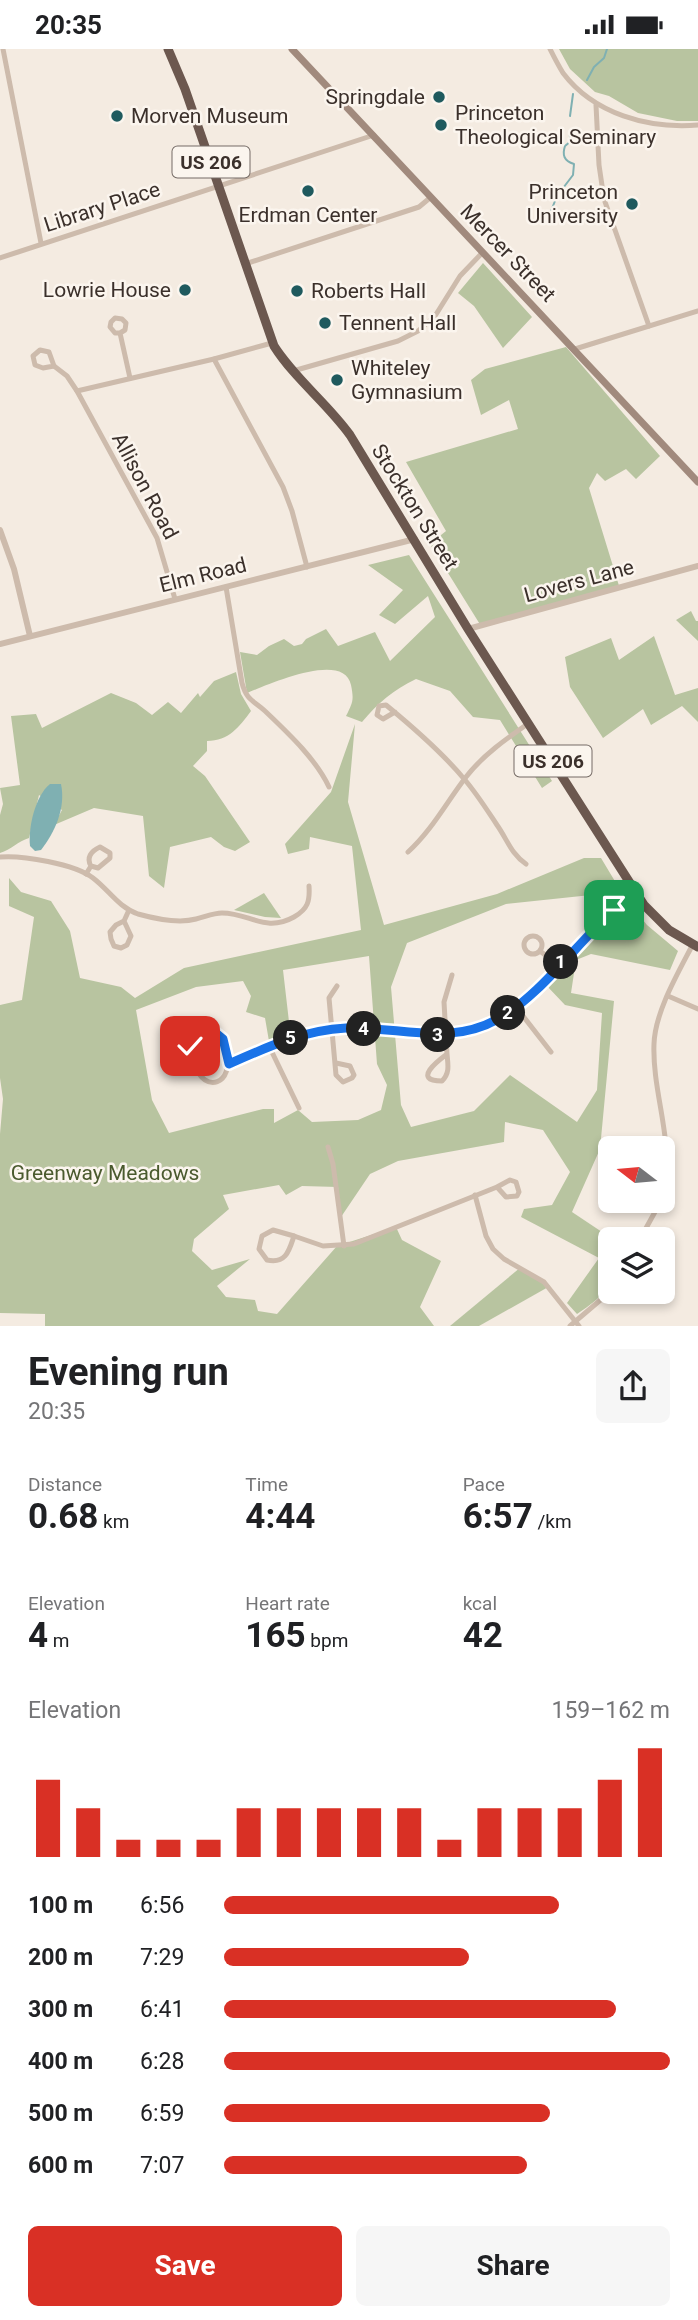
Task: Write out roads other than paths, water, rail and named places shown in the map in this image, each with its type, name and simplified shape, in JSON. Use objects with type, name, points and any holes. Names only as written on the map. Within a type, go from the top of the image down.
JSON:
[{"type":"highway","name":"Stockton Street","points":[[168,49],[185,89],[272,342],[293,371],[342,423],[468,629],[637,893],[660,922],[695,945]]},
{"type":"main road","name":"Mercer Street","points":[[292,49],[698,482]]},
{"type":"street","points":[[3,49],[41,243]]},
{"type":"street","points":[[550,49],[563,73],[596,105],[645,123],[698,125]]},
{"type":"street","points":[[0,85],[9,83]]},
{"type":"street","points":[[596,105],[598,165],[604,199],[649,326]]},
{"type":"street","name":"Library Place","points":[[0,258],[374,135]]},
{"type":"street","points":[[245,264],[419,207],[431,197]]},
{"type":"street","points":[[293,371],[398,341],[418,331],[435,316],[460,276],[483,251]]},
{"type":"street","points":[[575,349],[698,311]]},
{"type":"street","points":[[120,333],[130,378]]},
{"type":"street","points":[[77,391],[214,359],[272,342]]},
{"type":"street","points":[[214,359],[283,487],[307,567]]},
{"type":"street","name":"Allison Road","points":[[54,366],[67,376],[77,391],[157,538],[175,599]]},
{"type":"street","points":[[0,530],[14,569],[30,636]]},
{"type":"street","name":"Elm Road","points":[[0,644],[415,539]]},
{"type":"street","name":"Lovers Lane","points":[[468,629],[698,566]]},
{"type":"street","points":[[226,587],[242,683],[247,697],[263,709],[311,761],[329,787]]},
{"type":"street","points":[[395,712],[465,779],[515,856],[526,864]]},
{"type":"street","points":[[408,852],[436,822],[465,779],[484,757],[529,723]]},
{"type":"street","points":[[0,857],[31,858],[86,874],[129,910],[176,921],[228,913],[260,923],[286,921],[307,907],[310,899],[309,886]]},
{"type":"street","points":[[86,874],[91,866]]},
{"type":"street","points":[[229,1064],[302,1035],[332,1030],[360,1028],[416,1035],[446,1035],[486,1025],[516,1007],[604,919],[637,893]]},
{"type":"street","points":[[124,921],[131,936],[127,945],[121,948],[114,946],[110,932],[124,921],[129,910]]},
{"type":"street","points":[[664,1136],[654,1044],[657,1025],[668,996],[695,945]]},
{"type":"street","points":[[540,951],[558,965]]},
{"type":"street","points":[[447,1054],[431,1066],[428,1072],[430,1078],[436,1082],[442,1081],[449,1070],[444,1002],[452,975]]},
{"type":"street","points":[[336,1063],[329,998],[337,986]]},
{"type":"street","points":[[668,996],[698,1009]]},
{"type":"street","points":[[516,1007],[551,1052]]},
{"type":"street","points":[[203,1030],[216,1032],[223,1039],[229,1064],[228,1073],[221,1079],[212,1082],[204,1079],[197,1072],[190,1050],[192,1038],[203,1030]]},
{"type":"street","points":[[269,1047],[299,1108]]},
{"type":"street","points":[[328,1147],[333,1164],[344,1246]]},
{"type":"street","points":[[294,1236],[288,1252],[281,1260],[270,1261],[261,1254],[260,1240],[269,1231],[277,1230],[323,1245],[344,1246],[497,1187]]},
{"type":"street","points":[[475,1195],[486,1236],[493,1249],[507,1261],[544,1282],[577,1324]]},
{"type":"street","points":[[570,1326],[577,1324],[598,1304]]},
{"type":"water","points":[[50,784],[61,784],[61,811],[46,843],[41,850],[35,851],[30,846],[31,822],[40,796]]},
{"type":"waterway","points":[[587,80],[594,67],[604,58],[607,49]]},
{"type":"waterway","points":[[570,116],[573,94]]},
{"type":"waterway","points":[[549,216],[557,196],[573,175],[574,164],[564,155],[565,146],[571,141],[569,132]]},
{"type":"place","name":"Springdale","points":[[439,97]]},
{"type":"place","name":"Morven Museum","points":[[117,116]]},
{"type":"place","name":"Princeton Theological Seminary","points":[[441,125]]},
{"type":"place","name":"Erdman Center","points":[[308,191]]},
{"type":"place","name":"Princeton University","points":[[632,204]]},
{"type":"place","name":"Lowrie House","points":[[185,290]]},
{"type":"place","name":"Roberts Hall","points":[[297,291]]},
{"type":"place","name":"Tennent Hall","points":[[325,323]]},
{"type":"place","name":"Whiteley Gymnasium","points":[[337,380]]},
{"type":"park label","name":"Greenway Meadows","points":[[105,1173]]}]
